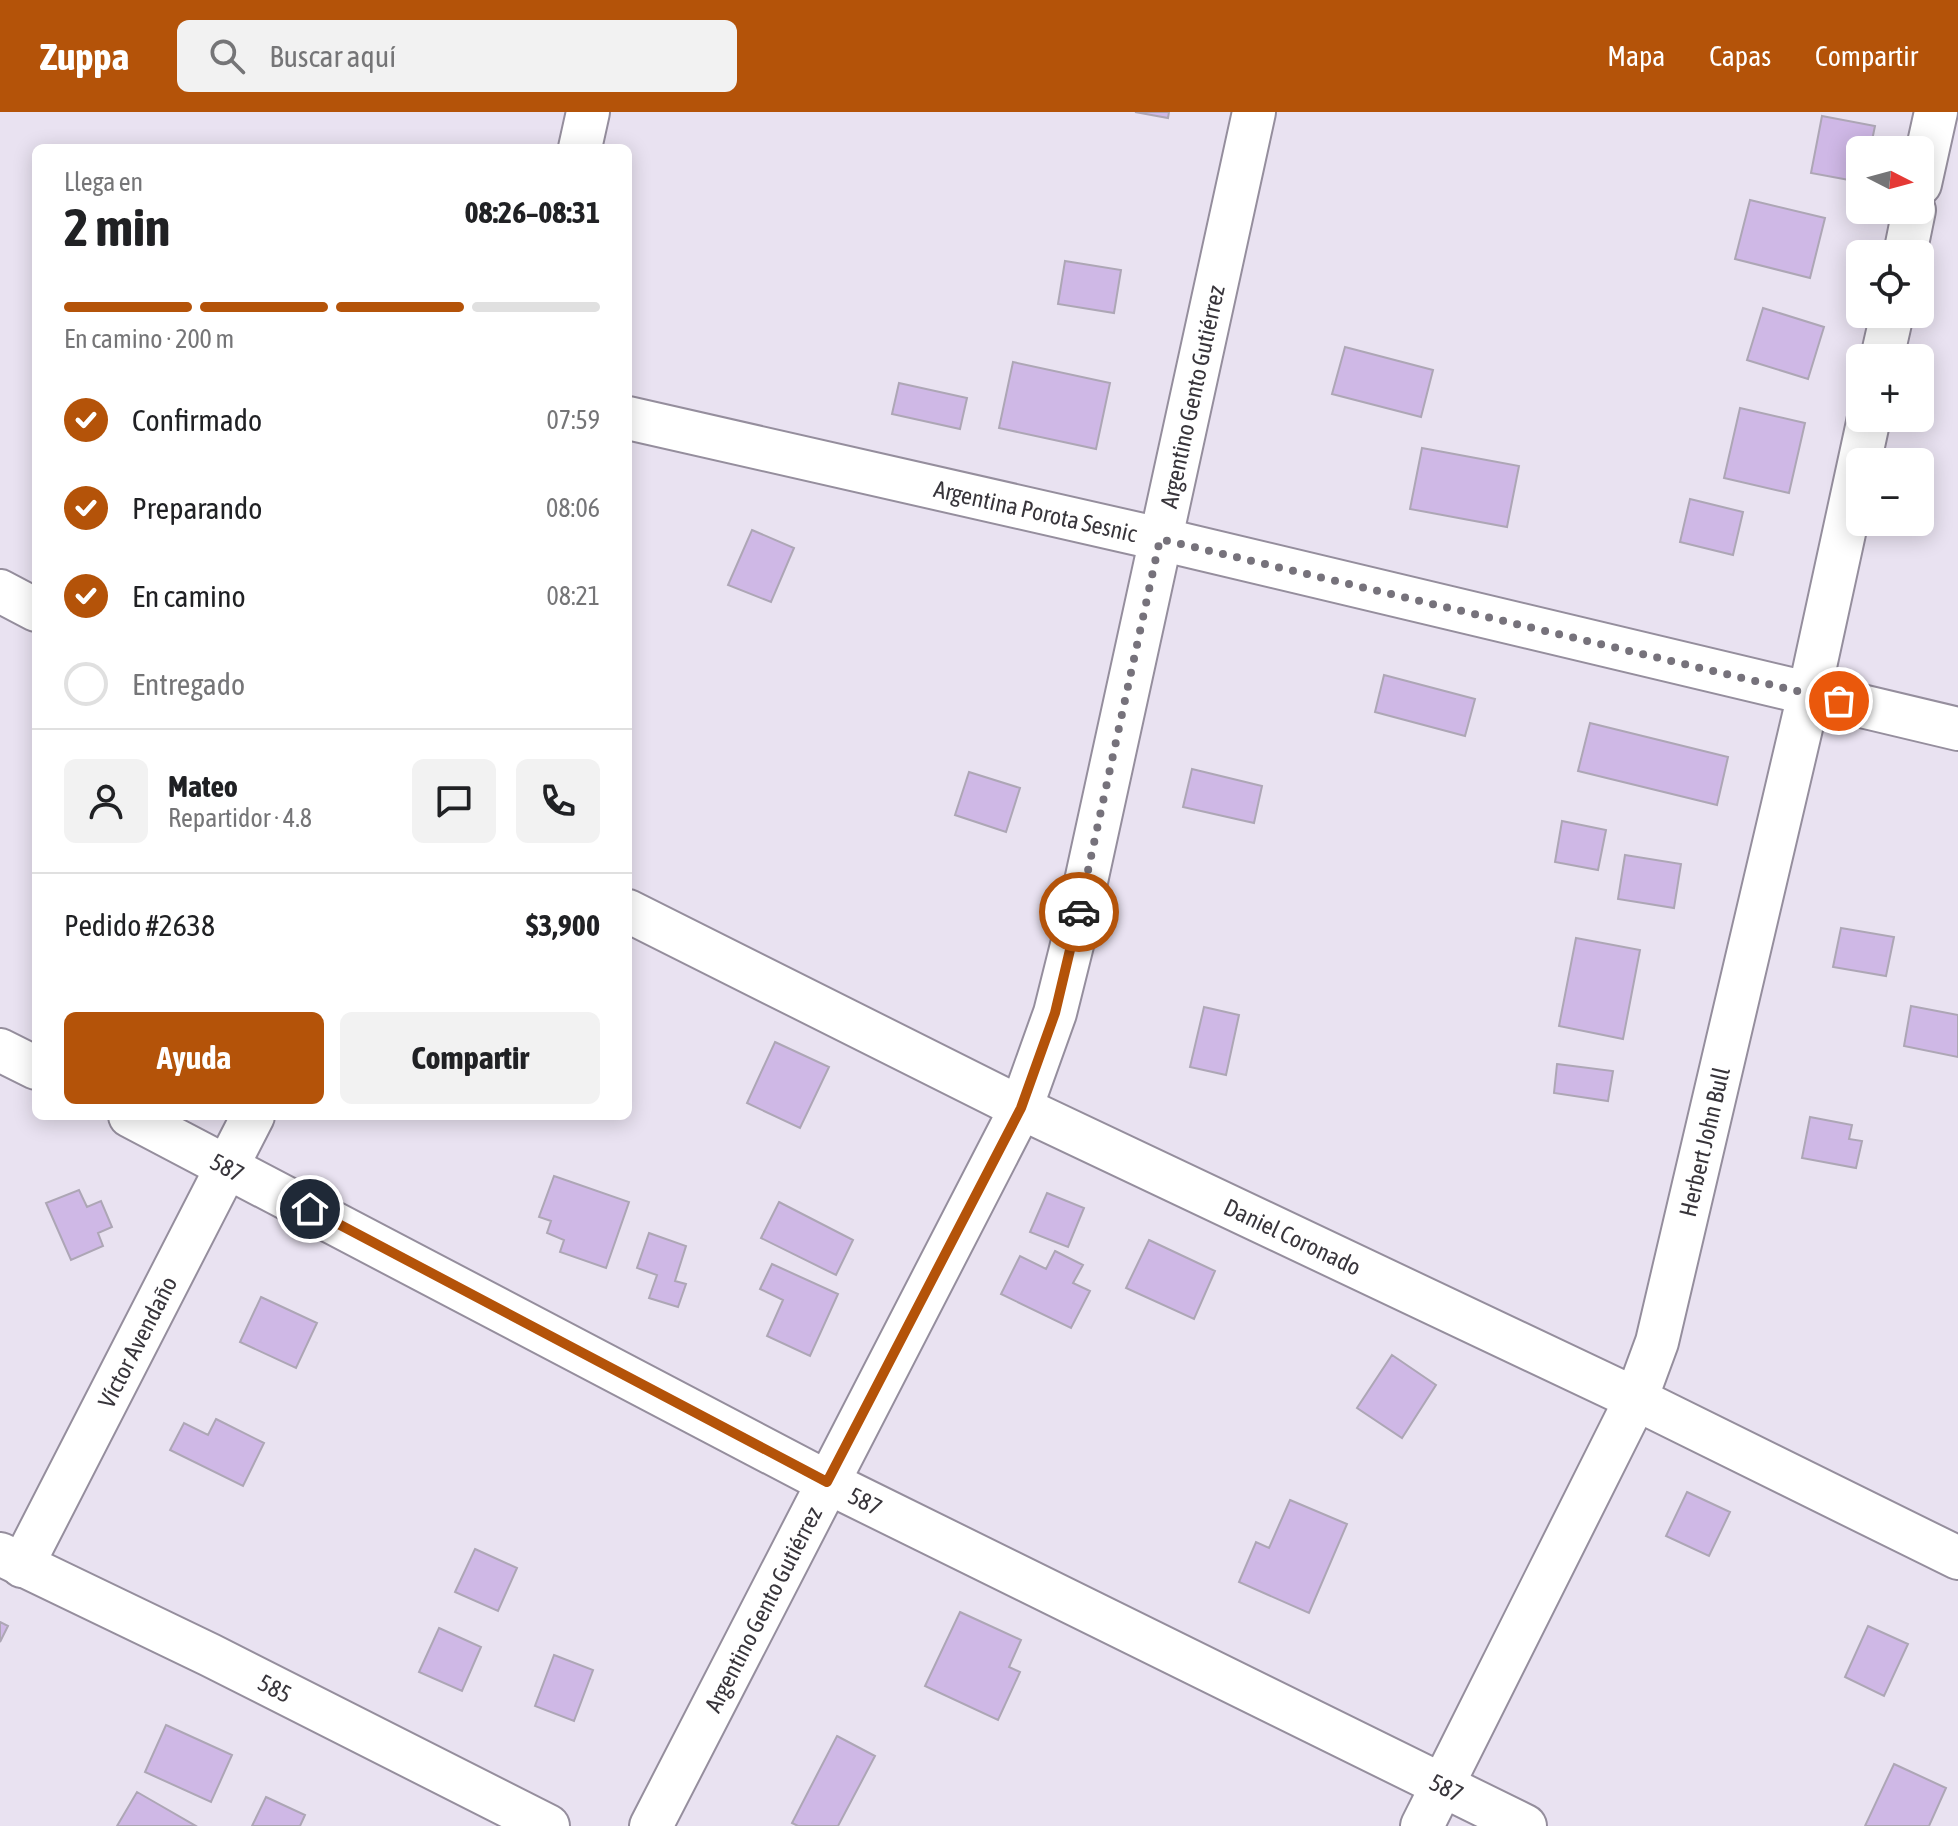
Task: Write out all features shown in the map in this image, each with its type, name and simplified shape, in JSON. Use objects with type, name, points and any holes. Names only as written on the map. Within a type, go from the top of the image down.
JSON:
[{"type":"street","points":[[581,144],[588,112]]},
{"type":"street","name":"Argentino Gento Gutiérrez","points":[[651,1826],[1021,1108],[1055,1013],[1254,112]]},
{"type":"street","points":[[1931,136],[1936,112]]},
{"type":"street","name":"Argentina Porota Sesnic","points":[[632,419],[1160,539],[1958,729]]},
{"type":"street","name":"Herbert John Bull","points":[[1422,1826],[1636,1399],[1657,1342],[1809,694],[1866,432]]},
{"type":"street","points":[[0,591],[32,608]]},
{"type":"street","name":"Daniel Coronado","points":[[632,913],[1021,1108],[1636,1399],[1958,1558]]},
{"type":"street","points":[[0,1050],[32,1066]]},
{"type":"street","name":"587","points":[[138,1120],[827,1482],[1525,1826]]},
{"type":"street","name":"Víctor Avendaño","points":[[11,1560],[251,1120]]},
{"type":"street","name":"585","points":[[11,1560],[210,1655],[548,1826]]},
{"type":"building","points":[[1135,112],[1169,112],[1168,118]]},
{"type":"building","points":[[1822,116],[1875,126],[1873,136],[1846,136],[1846,179],[1811,173]]},
{"type":"building","points":[[1750,200],[1825,218],[1810,278],[1735,259]]},
{"type":"building","points":[[1065,261],[1121,270],[1114,313],[1058,304]]},
{"type":"building","points":[[1763,308],[1824,327],[1808,379],[1747,360]]},
{"type":"building","points":[[1345,347],[1433,370],[1421,417],[1332,394]]},
{"type":"building","points":[[1013,362],[1110,383],[1096,449],[999,428]]},
{"type":"building","points":[[899,383],[967,398],[960,429],[892,414]]},
{"type":"building","points":[[1740,408],[1805,423],[1789,493],[1724,478]]},
{"type":"building","points":[[1422,448],[1519,466],[1507,527],[1410,509]]},
{"type":"building","points":[[1690,499],[1743,512],[1733,555],[1680,542]]},
{"type":"building","points":[[752,530],[794,548],[771,602],[728,585]]},
{"type":"building","points":[[1384,675],[1475,699],[1465,736],[1375,712]]},
{"type":"building","points":[[1590,723],[1728,757],[1717,805],[1578,771]]},
{"type":"building","points":[[1192,769],[1262,786],[1254,823],[1183,807]]},
{"type":"building","points":[[969,772],[1020,788],[1006,832],[955,815]]},
{"type":"building","points":[[1562,821],[1606,830],[1598,870],[1555,862]]},
{"type":"building","points":[[1625,855],[1681,864],[1674,908],[1618,899]]},
{"type":"building","points":[[1841,928],[1894,937],[1886,976],[1833,967]]},
{"type":"building","points":[[1576,938],[1640,950],[1623,1039],[1559,1026]]},
{"type":"building","points":[[1911,1006],[1958,1015],[1958,1057],[1904,1046]]},
{"type":"building","points":[[1204,1007],[1239,1015],[1226,1075],[1190,1067]]},
{"type":"building","points":[[775,1042],[829,1067],[800,1128],[747,1103]]},
{"type":"building","points":[[1557,1064],[1613,1071],[1608,1101],[1554,1093]]},
{"type":"building","points":[[1810,1117],[1852,1125],[1849,1139],[1862,1141],[1856,1168],[1802,1158]]},
{"type":"building","points":[[554,1176],[629,1202],[606,1268],[560,1252],[564,1240],[547,1233],[551,1221],[539,1217]]},
{"type":"building","points":[[79,1190],[87,1207],[101,1201],[112,1227],[98,1233],[103,1246],[71,1260],[46,1203]]},
{"type":"building","points":[[1047,1193],[1084,1208],[1068,1247],[1030,1232]]},
{"type":"building","points":[[779,1202],[853,1240],[836,1275],[761,1238]]},
{"type":"building","points":[[649,1233],[686,1246],[675,1281],[686,1284],[678,1307],[649,1298],[657,1275],[637,1268]]},
{"type":"building","points":[[1149,1240],[1215,1271],[1194,1319],[1126,1288]]},
{"type":"building","points":[[1055,1251],[1083,1265],[1073,1283],[1090,1291],[1071,1328],[1001,1294],[1020,1256],[1046,1269]]},
{"type":"building","points":[[772,1264],[838,1294],[810,1356],[767,1336],[783,1300],[760,1289]]},
{"type":"building","points":[[261,1297],[317,1323],[296,1368],[240,1342]]},
{"type":"building","points":[[1392,1355],[1436,1385],[1402,1438],[1357,1408]]},
{"type":"building","points":[[216,1419],[264,1443],[243,1486],[170,1450],[184,1423],[208,1435]]},
{"type":"building","points":[[1687,1492],[1730,1512],[1709,1556],[1666,1536]]},
{"type":"building","points":[[1290,1500],[1347,1524],[1309,1613],[1239,1582],[1256,1542],[1269,1548]]},
{"type":"building","points":[[475,1549],[517,1568],[498,1611],[455,1592]]},
{"type":"building","points":[[960,1612],[1021,1640],[1009,1667],[1020,1672],[998,1720],[925,1686]]},
{"type":"building","points":[[0,1622],[8,1626],[0,1642]]},
{"type":"building","points":[[1868,1626],[1908,1644],[1884,1696],[1845,1677]]},
{"type":"building","points":[[439,1628],[481,1647],[462,1691],[419,1672]]},
{"type":"building","points":[[554,1655],[593,1670],[574,1721],[535,1706]]},
{"type":"building","points":[[166,1725],[232,1755],[211,1802],[145,1772]]},
{"type":"building","points":[[837,1736],[875,1756],[838,1826],[798,1826],[792,1823]]},
{"type":"building","points":[[1894,1764],[1946,1788],[1929,1826],[1865,1826]]},
{"type":"building","points":[[137,1792],[196,1826],[117,1826]]},
{"type":"building","points":[[266,1797],[305,1815],[300,1826],[252,1826]]},
{"type":"way so far","points":[[1079,912],[1160,539],[1839,701]]},
{"type":"route","points":[[310,1209],[827,1482],[1021,1108],[1055,1013],[1079,912]]}]
